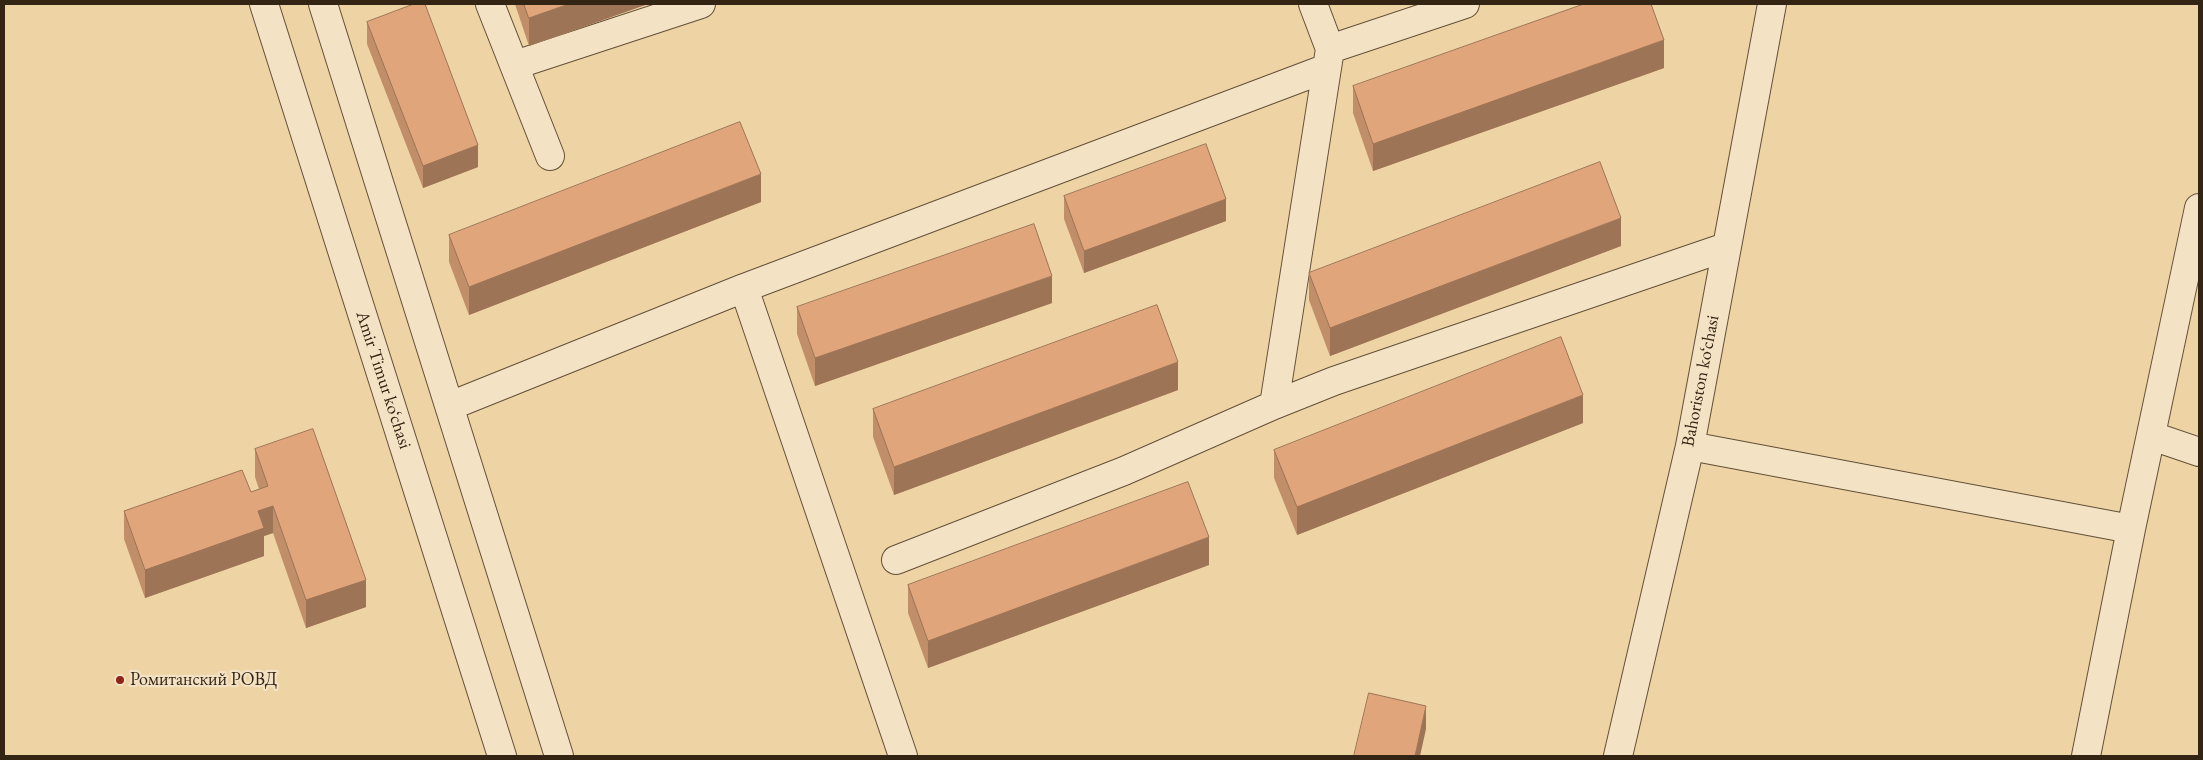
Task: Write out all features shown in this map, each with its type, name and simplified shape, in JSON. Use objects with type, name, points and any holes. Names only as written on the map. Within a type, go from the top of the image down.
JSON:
[{"type":"street","name":"Amir Timur ko‘chasi","points":[[264,4],[502,756]]},
{"type":"street","points":[[324,4],[559,756]]},
{"type":"street","points":[[490,4],[550,156]]},
{"type":"street","points":[[515,65],[701,4]]},
{"type":"street","points":[[1274,405],[1329,58],[1313,4]]},
{"type":"street","points":[[450,406],[1465,4]]},
{"type":"street","name":"Bahoriston ko‘chasi","points":[[1618,756],[1690,446],[1772,4]]},
{"type":"street","points":[[2086,756],[2131,529],[2199,208]]},
{"type":"street","points":[[896,560],[1124,470],[1334,380],[1726,247]]},
{"type":"street","points":[[744,288],[903,756]]},
{"type":"street","points":[[2152,436],[2199,452]]},
{"type":"street","points":[[1690,446],[2131,529]]},
{"type":"building","points":[[414,4],[425,4],[478,145],[423,166],[367,22]]},
{"type":"building","points":[[524,4],[569,4],[529,18]]},
{"type":"building","points":[[1584,4],[1651,4],[1664,40],[1373,144],[1353,86]]},
{"type":"building","points":[[740,122],[761,174],[469,287],[449,235]]},
{"type":"building","points":[[1206,144],[1226,199],[1084,251],[1064,196]]},
{"type":"building","points":[[1600,162],[1621,218],[1330,328],[1309,273]]},
{"type":"building","points":[[1034,224],[1052,276],[815,358],[797,307]]},
{"type":"building","points":[[1157,305],[1178,362],[894,467],[873,409]]},
{"type":"building","points":[[1561,337],[1583,395],[1297,507],[1274,450]]},
{"type":"building","points":[[313,429],[366,580],[306,600],[273,506],[258,511],[264,528],[145,570],[124,511],[242,470],[251,492],[268,486],[255,449]]},
{"type":"building","points":[[1188,482],[1209,537],[928,641],[908,585]]},
{"type":"building","points":[[1369,693],[1426,706],[1415,756],[1354,756]]},
{"type":"place","name":"Ромитанский РОВД","points":[[120,680]]}]
